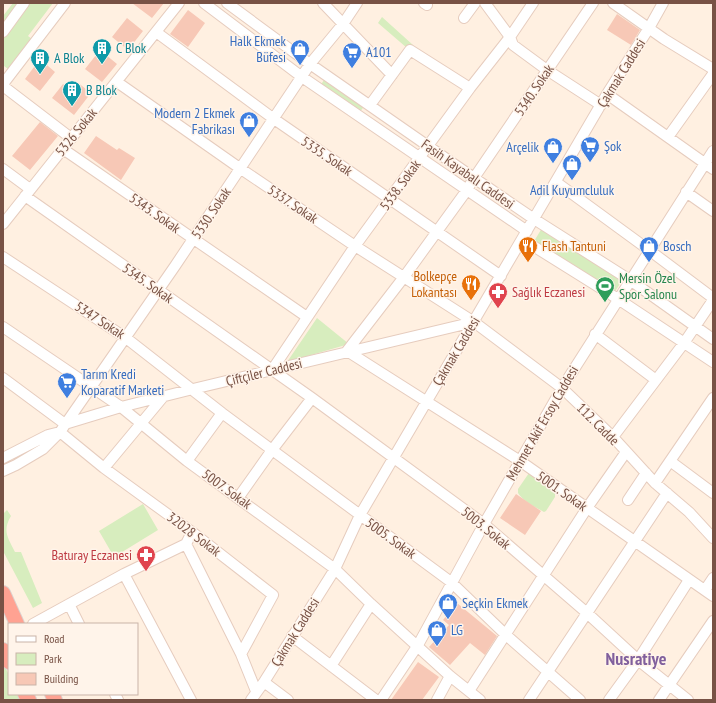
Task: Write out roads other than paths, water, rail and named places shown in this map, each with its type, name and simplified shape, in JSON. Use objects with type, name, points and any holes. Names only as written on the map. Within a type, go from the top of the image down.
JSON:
[{"type":"highway","points":[[3,593],[17,623]]},
{"type":"highway","points":[[3,650],[8,660]]},
{"type":"street","points":[[3,32],[24,3]]},
{"type":"street","points":[[65,3],[3,85],[71,138]]},
{"type":"street","name":"5326 Sokak","points":[[3,224],[179,3]]},
{"type":"street","name":"Fasih Kayabalı Caddesi","points":[[204,3],[302,77],[467,190],[524,235],[713,362]]},
{"type":"street","name":"Fasih Kayabalı Caddesi","points":[[228,3],[240,7],[310,64],[474,178],[534,219],[630,280],[713,339]]},
{"type":"street","points":[[323,3],[392,75]]},
{"type":"street","name":"5330. Sokak","points":[[63,428],[241,169],[310,64],[343,24],[357,3]]},
{"type":"street","points":[[464,18],[475,3]]},
{"type":"street","points":[[485,3],[510,36],[513,45],[601,105]]},
{"type":"street","name":"5338. Sokak","points":[[272,370],[355,246],[533,3]]},
{"type":"street","name":"5340. Sokak","points":[[347,351],[404,277],[467,190],[593,3]]},
{"type":"street","points":[[613,3],[713,69]]},
{"type":"street","name":"Çakmak Caddesi","points":[[253,696],[264,682],[335,569],[360,515],[607,94],[650,28],[662,3]]},
{"type":"street","name":"5335. Sokak","points":[[156,32],[274,119],[501,276]]},
{"type":"street","points":[[370,105],[410,50],[470,88]]},
{"type":"street","points":[[668,137],[713,74]]},
{"type":"street","name":"5337. Sokak","points":[[117,82],[241,169],[355,246],[474,322]]},
{"type":"street","points":[[607,94],[709,166]]},
{"type":"street","name":"5343. Sokak","points":[[63,149],[307,317]]},
{"type":"street","name":"Mehmet Akif Ersoy Caddesi","points":[[381,700],[418,645],[451,582],[562,388],[686,192],[709,166],[713,151]]},
{"type":"street","name":"5345. Sokak","points":[[3,169],[27,193],[158,290],[272,370]]},
{"type":"street","points":[[556,182],[713,299],[684,343],[613,438]]},
{"type":"street","points":[[686,192],[713,211]]},
{"type":"street","name":"5347 Sokak","points":[[3,257],[126,338],[193,389]]},
{"type":"street","name":"Çiftçiler Caddesi","points":[[3,458],[63,428],[121,407],[347,351],[474,322]]},
{"type":"street","name":"112. Cadde","points":[[474,322],[562,388],[613,438],[655,483],[689,512],[713,538]]},
{"type":"street","name":"5007. Sokak","points":[[3,327],[121,407],[187,461],[335,569],[450,676],[480,700]]},
{"type":"street","points":[[596,334],[656,380]]},
{"type":"street","name":"5001. Sokak","points":[[347,351],[520,461],[709,593]]},
{"type":"street","name":"5003. Sokak","points":[[272,370],[394,457],[484,524],[587,613],[638,660],[688,700]]},
{"type":"street","name":"32028 Sokak","points":[[3,378],[63,428],[104,468],[192,532],[273,595],[241,654]]},
{"type":"street","name":"5005. Sokak","points":[[193,389],[222,413],[451,582],[506,635],[580,700]]},
{"type":"street","points":[[104,468],[163,397]]},
{"type":"street","points":[[238,498],[272,450],[312,398]]},
{"type":"street","points":[[655,483],[713,398]]},
{"type":"street","points":[[187,461],[222,413]]},
{"type":"street","name":"Çiftçiler Caddesi","points":[[3,471],[16,466],[43,449],[63,428]]},
{"type":"street","points":[[469,691],[587,508],[626,452]]},
{"type":"street","points":[[670,461],[713,493]]},
{"type":"street","points":[[628,500],[646,473]]},
{"type":"street","points":[[529,700],[667,493]]},
{"type":"street","points":[[35,623],[124,574],[186,544],[192,532]]},
{"type":"street","points":[[186,544],[241,654],[253,696]]},
{"type":"street","points":[[124,574],[191,700]]},
{"type":"street","points":[[709,593],[713,578]]},
{"type":"street","points":[[609,700],[638,660],[689,580]]},
{"type":"street","points":[[69,604],[78,623]]},
{"type":"street","points":[[331,666],[371,604]]},
{"type":"street","points":[[659,700],[713,622]]},
{"type":"street","points":[[292,636],[376,700]]},
{"type":"street","points":[[437,700],[450,676]]},
{"type":"street","points":[[264,682],[288,700]]},
{"type":"place","name":"C Blok","points":[[102,65]]},
{"type":"place","name":"Halk Ekmek Büfesi","points":[[300,66]]},
{"type":"place","name":"A101","points":[[352,69]]},
{"type":"place","name":"A Blok","points":[[40,75]]},
{"type":"place","name":"B Blok","points":[[72,107]]},
{"type":"place","name":"Modern 2 Ekmek Fabrikası","points":[[249,138]]},
{"type":"place","name":"Şok","points":[[590,163]]},
{"type":"place","name":"Arçelik","points":[[553,164]]},
{"type":"place","name":"Adil Kuyumcluluk","points":[[572,181]]},
{"type":"place","name":"Flash Tantuni","points":[[528,263]]},
{"type":"place","name":"Bosch","points":[[649,263]]},
{"type":"place","name":"Bolkepçe Lokantası","points":[[471,301]]},
{"type":"place","name":"Mersin Özel Spor Salonu","points":[[605,303]]},
{"type":"place","name":"Sağlık Eczanesi","points":[[498,309]]},
{"type":"place","name":"Tarım Kredi Koparatif Marketi","points":[[67,399]]},
{"type":"place","name":"Baturay Eczanesi","points":[[146,572]]},
{"type":"place","name":"Seçkin Ekmek","points":[[448,620]]},
{"type":"place","name":"LG","points":[[437,647]]},
{"type":"district","name":"Nusratiye","points":[[636,658]]}]
